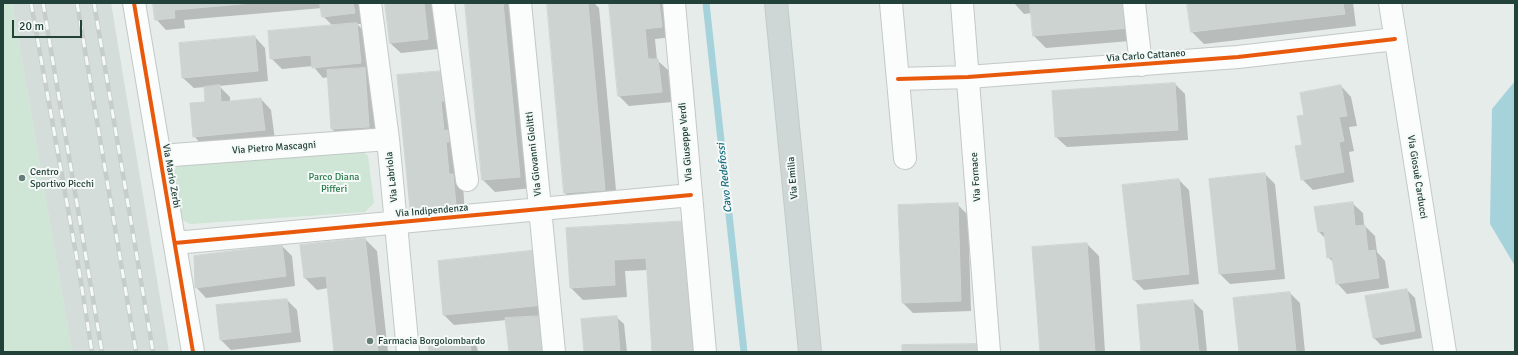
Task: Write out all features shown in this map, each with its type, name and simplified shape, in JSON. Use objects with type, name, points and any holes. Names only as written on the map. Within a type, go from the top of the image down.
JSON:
[{"type":"main road","name":"Via Emilia","points":[[776,3],[810,352]]},
{"type":"street","name":"Via Mario Zerbi","points":[[134,3],[193,352]]},
{"type":"street","name":"Via Labriola","points":[[370,3],[388,139],[408,352]]},
{"type":"street","points":[[443,3],[467,180]]},
{"type":"street","name":"Via Giovanni Giolitti","points":[[520,3],[554,352]]},
{"type":"street","name":"Via Giuseppe Verdi","points":[[674,3],[705,352]]},
{"type":"street","points":[[891,3],[905,158]]},
{"type":"street","name":"Via Fornace","points":[[962,3],[989,352]]},
{"type":"street","points":[[1134,3],[1141,65]]},
{"type":"street","name":"Via Giosuè Carducci","points":[[1390,3],[1445,352]]},
{"type":"street","name":"Via Carlo Cattaneo","points":[[898,79],[968,77],[1141,65],[1238,57],[1395,39]]},
{"type":"street","name":"Via Pietro Mascagni","points":[[160,156],[388,139]]},
{"type":"street","name":"Via Indipendenza","points":[[175,244],[691,195]]},
{"type":"shaded area","points":[[12,3],[111,3],[169,352],[72,352]]},
{"type":"green space","name":"Centro Sportivo Picchi","points":[[3,3],[12,3],[72,352],[3,352]]},
{"type":"green space","name":"Parco Diana Pifferi","points":[[360,149],[368,156],[374,203],[365,212],[190,224],[179,218],[173,173],[178,165]]},
{"type":"water","points":[[1515,81],[1515,266],[1490,224],[1492,109]]},
{"type":"building","points":[[153,3],[253,3],[174,10],[175,18],[155,20]]},
{"type":"building","points":[[320,3],[353,3],[355,13],[322,17]]},
{"type":"building","points":[[385,3],[424,3],[428,39],[390,43]]},
{"type":"building","points":[[465,3],[503,3],[520,177],[482,180]]},
{"type":"building","points":[[547,3],[588,3],[605,190],[564,193]]},
{"type":"building","points":[[609,3],[659,3],[662,27],[645,29],[648,59],[658,59],[662,92],[618,96]]},
{"type":"building","points":[[1030,3],[1128,3],[1130,28],[1033,36]]},
{"type":"building","points":[[1187,3],[1343,3],[1345,14],[1191,32]]},
{"type":"building","points":[[357,23],[361,63],[312,68],[311,55],[270,59],[268,31]]},
{"type":"building","points":[[255,36],[258,71],[182,78],[179,43]]},
{"type":"building","points":[[365,68],[369,127],[331,129],[327,70]]},
{"type":"building","points":[[443,71],[445,101],[441,101],[444,131],[448,130],[449,142],[446,142],[449,174],[453,174],[456,205],[410,209],[397,75]]},
{"type":"building","points":[[1175,83],[1178,130],[1055,137],[1052,91]]},
{"type":"building","points":[[220,85],[221,102],[261,98],[265,130],[193,137],[190,103],[205,102],[204,87]]},
{"type":"building","points":[[1341,85],[1347,116],[1339,117],[1344,141],[1339,142],[1344,172],[1301,180],[1295,146],[1302,145],[1297,116],[1304,115],[1300,93]]},
{"type":"building","points":[[1265,173],[1275,269],[1219,274],[1209,179]]},
{"type":"building","points":[[1179,179],[1189,274],[1133,280],[1122,185]]},
{"type":"building","points":[[1353,202],[1355,226],[1365,225],[1368,251],[1375,250],[1379,278],[1336,284],[1332,257],[1327,258],[1324,231],[1318,232],[1314,207]]},
{"type":"building","points":[[958,203],[961,301],[902,303],[898,205]]},
{"type":"building","points":[[690,221],[698,352],[652,352],[646,258],[614,260],[615,285],[570,288],[566,228]]},
{"type":"building","points":[[365,238],[378,352],[334,352],[326,276],[304,278],[300,245]]},
{"type":"building","points":[[1087,243],[1095,352],[1040,352],[1032,247]]},
{"type":"building","points":[[282,245],[286,276],[195,288],[194,256]]},
{"type":"building","points":[[538,250],[544,305],[443,315],[438,261]]},
{"type":"building","points":[[1407,289],[1415,331],[1373,338],[1365,296]]},
{"type":"building","points":[[1290,292],[1296,352],[1239,352],[1233,298]]},
{"type":"building","points":[[287,299],[291,332],[220,340],[216,305]]},
{"type":"building","points":[[1193,300],[1199,352],[1141,352],[1137,305]]},
{"type":"building","points":[[545,316],[553,352],[509,352],[505,318]]},
{"type":"building","points":[[617,316],[620,352],[584,352],[581,319]]},
{"type":"building","points":[[470,338],[471,352],[429,352],[428,344]]},
{"type":"building","points":[[977,344],[977,352],[902,352],[902,345]]},
{"type":"waterway","name":"Cavo Redefossi","points":[[706,3],[744,352]]},
{"type":"railway","points":[[31,3],[80,276],[92,352]]},
{"type":"railway","points":[[43,3],[102,352]]},
{"type":"railway","points":[[77,3],[136,352]]},
{"type":"railway","points":[[94,3],[153,352]]},
{"type":"cycle path","points":[[134,3],[193,352]]},
{"type":"cycle path","points":[[898,79],[968,77],[1238,57],[1395,39]]},
{"type":"cycle path","points":[[175,243],[691,195]]},
{"type":"place","name":"Centro Sportivo Picchi","points":[[22,178]]},
{"type":"place","name":"Farmacia Borgolombardo","points":[[370,341]]}]
